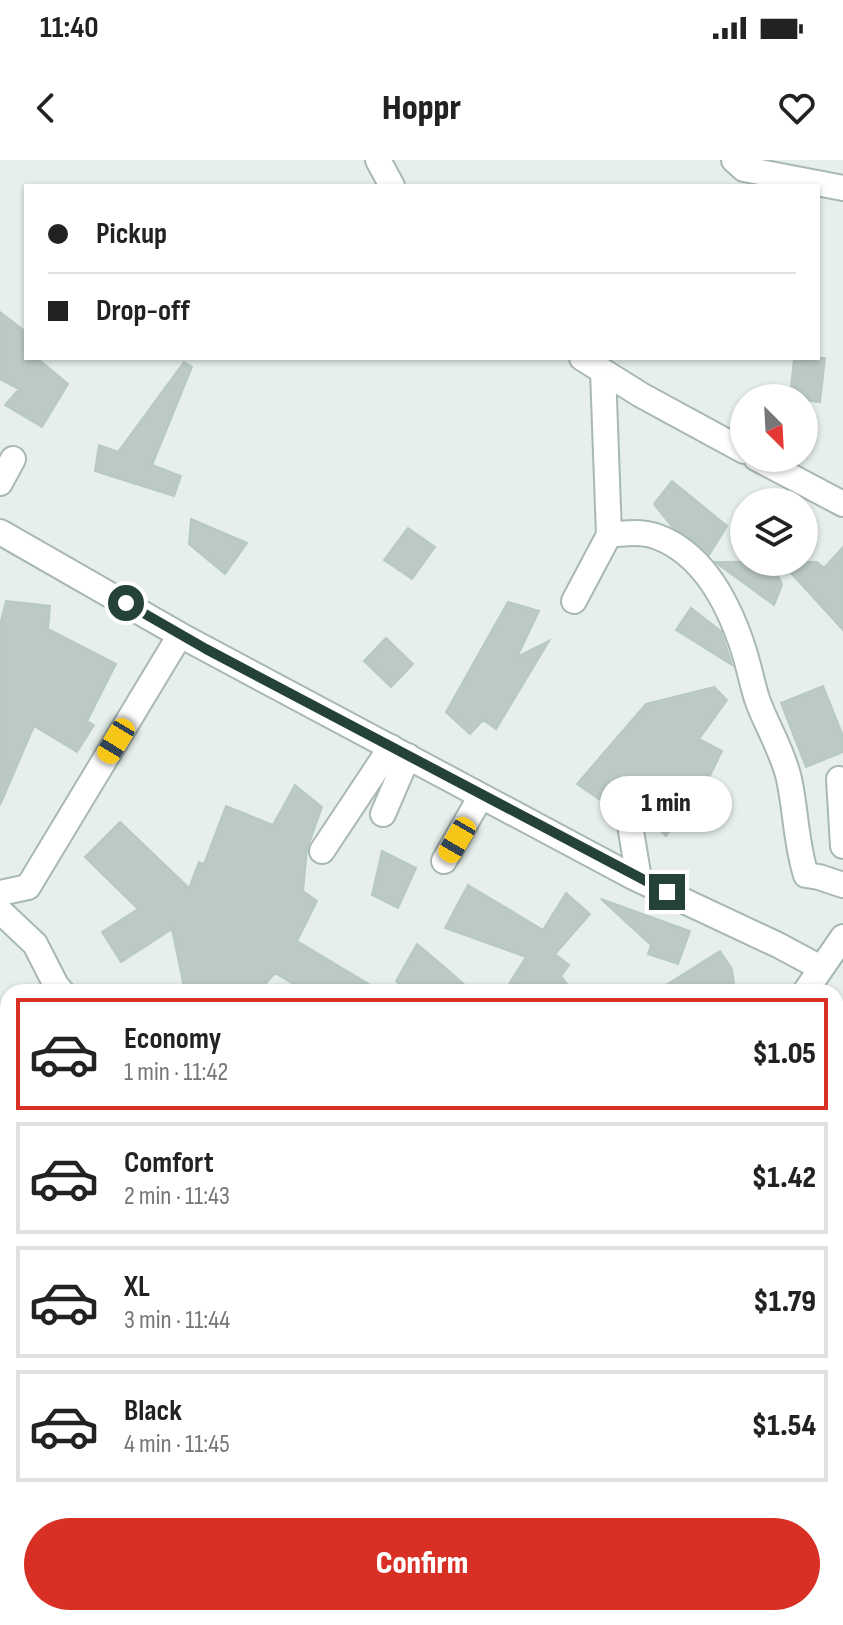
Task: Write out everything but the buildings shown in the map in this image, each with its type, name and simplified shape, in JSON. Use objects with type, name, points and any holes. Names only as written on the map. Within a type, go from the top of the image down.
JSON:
[{"type":"street","points":[[378,160],[391,184]]},
{"type":"street","points":[[734,160],[744,169],[843,188]]},
{"type":"street","points":[[592,364],[641,395],[730,443]]},
{"type":"street","points":[[574,601],[609,535],[592,364]]},
{"type":"street","points":[[0,483],[13,459]]},
{"type":"street","points":[[782,472],[843,504]]},
{"type":"street","points":[[0,532],[180,635],[481,796],[639,879],[821,968]]},
{"type":"street","points":[[609,535],[632,532],[658,537],[687,556],[705,573],[726,605],[744,651],[756,696],[788,774],[799,853],[806,875],[843,885]]},
{"type":"street","points":[[0,893],[28,887],[180,635]]},
{"type":"street","points":[[383,814],[400,752]]},
{"type":"street","points":[[322,851],[400,752]]},
{"type":"street","points":[[839,779],[843,846]]},
{"type":"street","points":[[444,861],[481,796]]},
{"type":"street","points":[[628,813],[639,879]]},
{"type":"street","points":[[0,911],[35,944],[55,984]]},
{"type":"street","points":[[810,984],[843,937]]},
{"type":"route","points":[[126,603],[206,649],[633,877],[667,892]]}]
